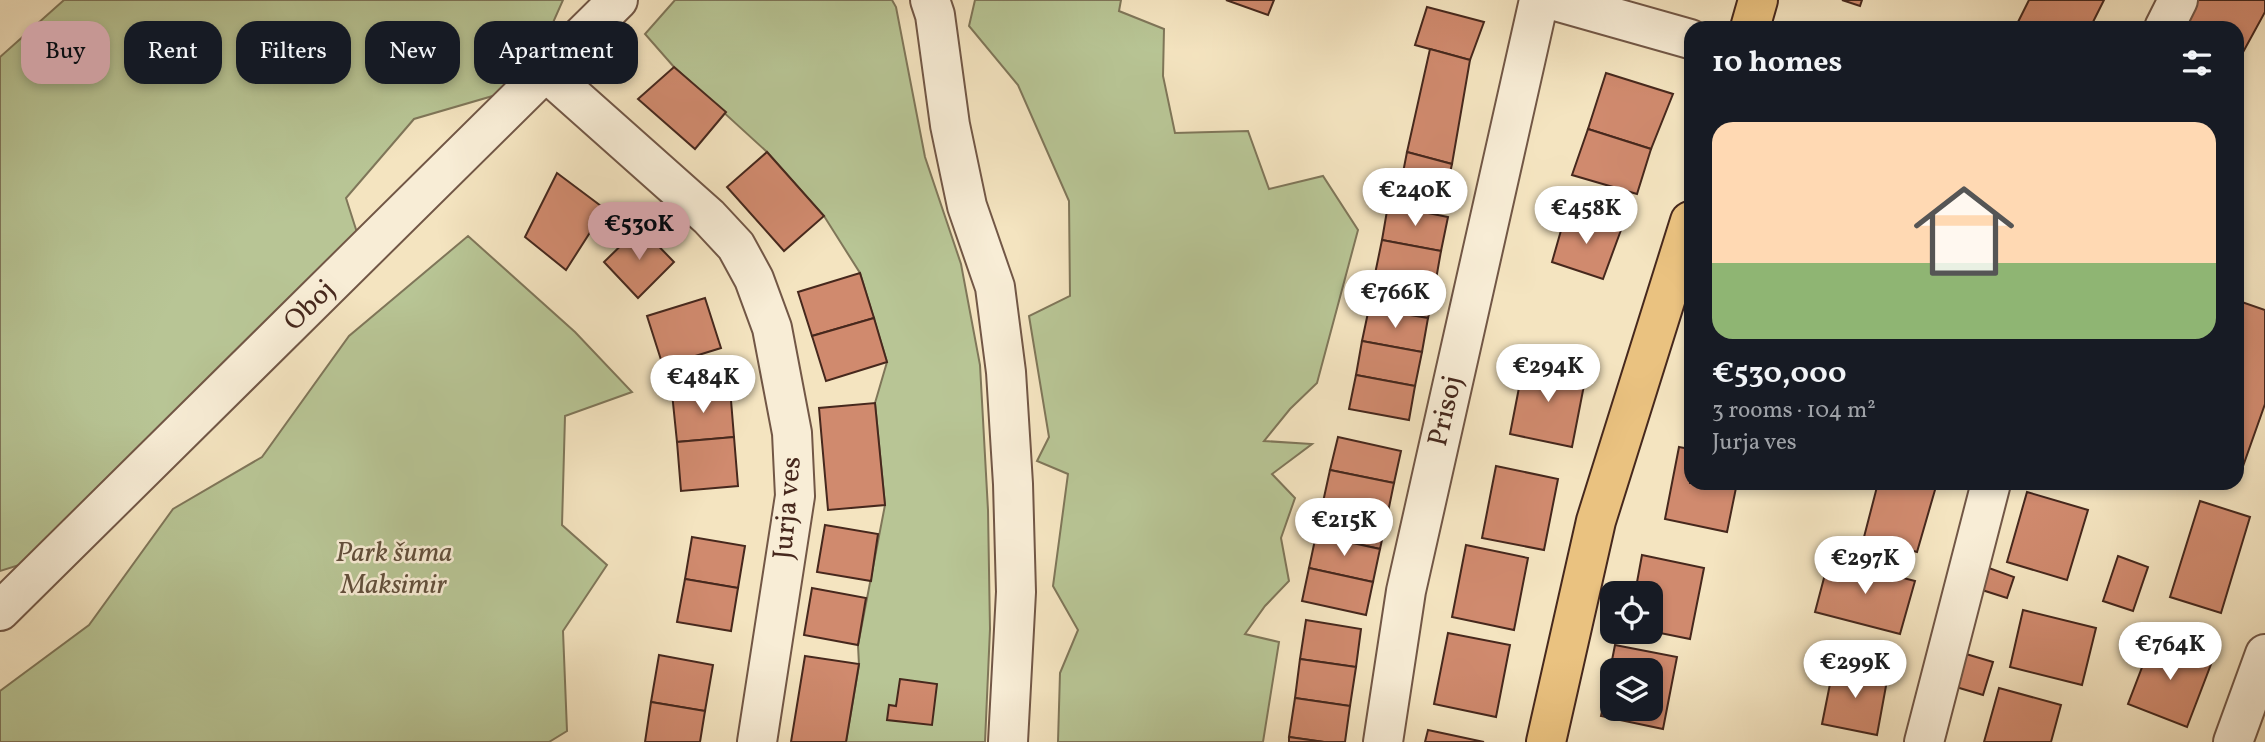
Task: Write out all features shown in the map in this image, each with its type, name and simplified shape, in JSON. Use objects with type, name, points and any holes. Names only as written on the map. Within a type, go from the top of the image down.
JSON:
[{"type":"main road","points":[[1751,21],[1758,0]]},
{"type":"main road","points":[[1546,742],[1596,521],[1684,240]]},
{"type":"street","name":"Oboj","points":[[597,21],[618,0]]},
{"type":"street","points":[[930,0],[935,15],[950,125],[967,206],[995,288],[1006,372],[1016,592],[1008,742]]},
{"type":"street","name":"Prisoj","points":[[1383,742],[1406,591],[1539,0]]},
{"type":"street","points":[[1552,0],[1684,37]]},
{"type":"street","points":[[2168,21],[2178,0]]},
{"type":"street","name":"Oboj","points":[[0,611],[535,84]]},
{"type":"street","name":"Jurja ves","points":[[560,84],[709,217],[736,246],[754,279],[772,328],[792,433],[795,496],[757,742]]},
{"type":"street","points":[[1924,742],[1989,490]]},
{"type":"street","points":[[2233,742],[2265,654]]},
{"type":"green space","points":[[64,0],[563,0],[554,21],[474,21],[474,84],[507,84],[496,95],[414,119],[346,198],[360,242],[51,555],[0,571],[0,57],[21,38],[21,84],[110,84],[110,21],[40,21]]},
{"type":"green space","points":[[675,0],[892,0],[896,7],[925,157],[961,264],[980,365],[988,510],[990,629],[985,742],[846,742],[859,665],[858,645],[885,505],[875,403],[887,362],[860,273],[824,216],[767,152],[674,67],[645,34]]},
{"type":"green space","points":[[975,0],[1121,0],[1119,11],[1164,29],[1163,76],[1175,133],[1248,131],[1269,189],[1323,176],[1358,230],[1317,383],[1290,409],[1264,441],[1312,444],[1272,474],[1295,498],[1281,538],[1289,581],[1265,606],[1245,634],[1279,642],[1263,742],[1058,742],[1060,673],[1078,630],[1053,586],[1068,474],[1037,461],[1049,437],[1029,316],[1070,296],[1069,201],[1018,85],[969,26]]},
{"type":"green space","name":"Park šuma Maksimir","points":[[468,236],[575,332],[632,392],[565,416],[562,525],[607,565],[563,631],[567,731],[549,742],[0,742],[0,691],[89,625],[173,509],[262,457],[349,336]]},
{"type":"building","points":[[1226,0],[1274,0],[1268,15]]},
{"type":"building","points":[[1842,0],[1862,0],[1860,6]]},
{"type":"building","points":[[2029,0],[2104,0],[2094,21],[2018,21]]},
{"type":"building","points":[[2192,0],[2265,0],[2265,12],[2244,50],[2244,21],[2181,21]]},
{"type":"building","points":[[1427,7],[1484,22],[1470,60],[1415,45]]},
{"type":"building","points":[[1430,49],[1470,60],[1452,164],[1407,152]]},
{"type":"building","points":[[674,67],[726,112],[695,149],[638,99]]},
{"type":"building","points":[[1606,73],[1673,94],[1651,149],[1588,129]]},
{"type":"building","points":[[1588,129],[1651,149],[1637,194],[1572,175]]},
{"type":"building","points":[[767,152],[824,216],[784,251],[727,187]]},
{"type":"building","points":[[1407,152],[1452,164],[1444,200],[1400,188]]},
{"type":"building","points":[[557,173],[605,209],[566,270],[525,237]]},
{"type":"building","points":[[1388,205],[1448,217],[1441,251],[1382,240]]},
{"type":"building","points":[[1566,213],[1621,230],[1603,279],[1552,262]]},
{"type":"building","points":[[640,227],[674,262],[638,298],[604,262]]},
{"type":"building","points":[[1382,240],[1441,251],[1435,285],[1375,274]]},
{"type":"building","points":[[860,273],[874,318],[812,336],[798,292]]},
{"type":"building","points":[[1375,274],[1435,285],[1428,318],[1369,308]]},
{"type":"building","points":[[705,298],[721,348],[663,366],[647,316]]},
{"type":"building","points":[[2244,303],[2265,310],[2265,404],[2244,463]]},
{"type":"building","points":[[1369,308],[1428,318],[1422,352],[1362,341]]},
{"type":"building","points":[[874,318],[887,362],[826,381],[812,336]]},
{"type":"building","points":[[1362,341],[1422,352],[1415,386],[1356,375]]},
{"type":"building","points":[[1524,362],[1586,375],[1572,447],[1510,434]]},
{"type":"building","points":[[1356,375],[1415,386],[1409,420],[1349,409]]},
{"type":"building","points":[[730,388],[734,437],[677,442],[672,393]]},
{"type":"building","points":[[875,403],[885,505],[828,510],[819,408]]},
{"type":"building","points":[[734,437],[738,486],[681,491],[677,442]]},
{"type":"building","points":[[1338,437],[1401,451],[1394,483],[1330,470]]},
{"type":"building","points":[[1679,447],[1684,448],[1684,490],[1736,490],[1727,532],[1665,519]]},
{"type":"building","points":[[1496,466],[1558,479],[1544,550],[1482,538]]},
{"type":"building","points":[[1330,470],[1394,483],[1387,517],[1323,502]]},
{"type":"building","points":[[1876,490],[1935,490],[1917,552],[1864,537]]},
{"type":"building","points":[[2027,492],[2088,510],[2067,580],[2007,562]]},
{"type":"building","points":[[2200,501],[2250,517],[2221,613],[2170,597]]},
{"type":"building","points":[[1323,502],[1387,517],[1380,549],[1316,535]]},
{"type":"building","points":[[825,525],[878,534],[871,581],[817,572]]},
{"type":"building","points":[[1316,535],[1380,549],[1373,582],[1309,568]]},
{"type":"building","points":[[692,537],[745,546],[738,588],[685,579]]},
{"type":"building","points":[[1466,545],[1528,558],[1514,630],[1452,617]]},
{"type":"building","points":[[1642,555],[1704,568],[1690,639],[1663,634],[1663,581],[1637,581]]},
{"type":"building","points":[[2118,556],[2148,567],[2133,611],[2103,601]]},
{"type":"building","points":[[1829,559],[1915,581],[1900,634],[1815,612]]},
{"type":"building","points":[[1986,567],[2014,577],[2007,598],[1979,589]]},
{"type":"building","points":[[1309,568],[1373,582],[1366,615],[1302,601]]},
{"type":"building","points":[[685,579],[738,588],[731,631],[677,622]]},
{"type":"building","points":[[812,588],[866,598],[858,645],[804,635]]},
{"type":"building","points":[[2023,610],[2096,628],[2082,685],[2010,667]]},
{"type":"building","points":[[1306,620],[1361,629],[1356,667],[1300,659]]},
{"type":"building","points":[[1448,633],[1510,645],[1496,717],[1434,704]]},
{"type":"building","points":[[2154,636],[2213,659],[2187,727],[2128,704]]},
{"type":"building","points":[[1615,645],[1677,657],[1663,729],[1625,721],[1663,721],[1663,658],[1612,658]]},
{"type":"building","points":[[1966,654],[1993,662],[1983,695],[1956,687]]},
{"type":"building","points":[[659,655],[713,665],[705,711],[651,702]]},
{"type":"building","points":[[805,656],[859,664],[846,742],[791,742]]},
{"type":"building","points":[[1300,659],[1356,667],[1350,706],[1295,698]]},
{"type":"building","points":[[1834,664],[1888,675],[1877,735],[1822,724]]},
{"type":"building","points":[[900,679],[937,684],[932,725],[887,720],[889,705],[896,706]]},
{"type":"building","points":[[1999,688],[2061,705],[2051,742],[1984,742]]},
{"type":"building","points":[[1295,698],[1350,706],[1345,742],[1289,737]]},
{"type":"building","points":[[651,702],[705,711],[700,742],[645,742]]},
{"type":"building","points":[[1428,730],[1484,742],[1425,742]]},
{"type":"building","points":[[1289,737],[1324,742],[1289,742]]}]
